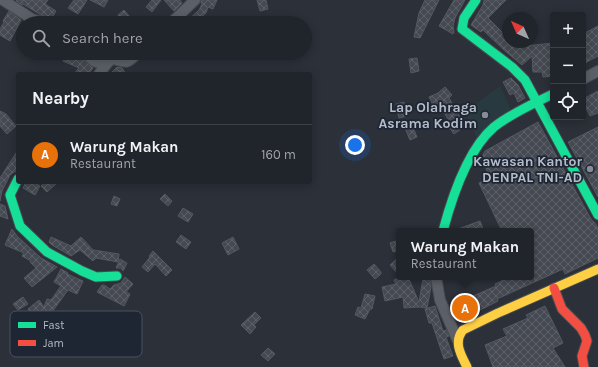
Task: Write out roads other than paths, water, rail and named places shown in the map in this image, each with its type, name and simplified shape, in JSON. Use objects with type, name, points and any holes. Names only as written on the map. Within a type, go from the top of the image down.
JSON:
[{"type":"street","points":[[3,0],[29,16]]},
{"type":"street","points":[[178,16],[195,0]]},
{"type":"street","points":[[476,0],[462,22],[462,29],[525,80],[598,215]]},
{"type":"street","points":[[93,60],[100,64],[110,62]]},
{"type":"street","points":[[116,60],[124,63],[130,60]]},
{"type":"street","points":[[101,72],[110,62]]},
{"type":"street","points":[[586,78],[598,72]]},
{"type":"street","points":[[443,228],[455,194],[479,143],[488,132],[499,124],[517,112],[550,96]]},
{"type":"street","points":[[16,183],[10,196],[20,226],[47,252],[96,277],[117,276]]},
{"type":"street","points":[[457,338],[459,334],[475,323],[598,269]]},
{"type":"street","points":[[437,280],[440,300],[457,338],[467,367]]},
{"type":"street","points":[[554,288],[565,314],[581,328],[585,335],[587,341],[582,356],[584,367]]},
{"type":"place","name":"Lap Olahraga Asrama Kodim","points":[[485,115]]},
{"type":"place","name":"Kawasan Kantor DENPAL TNI-AD","points":[[590,169]]},
{"type":"place","name":"Warung Makan","points":[[465,308]]}]
